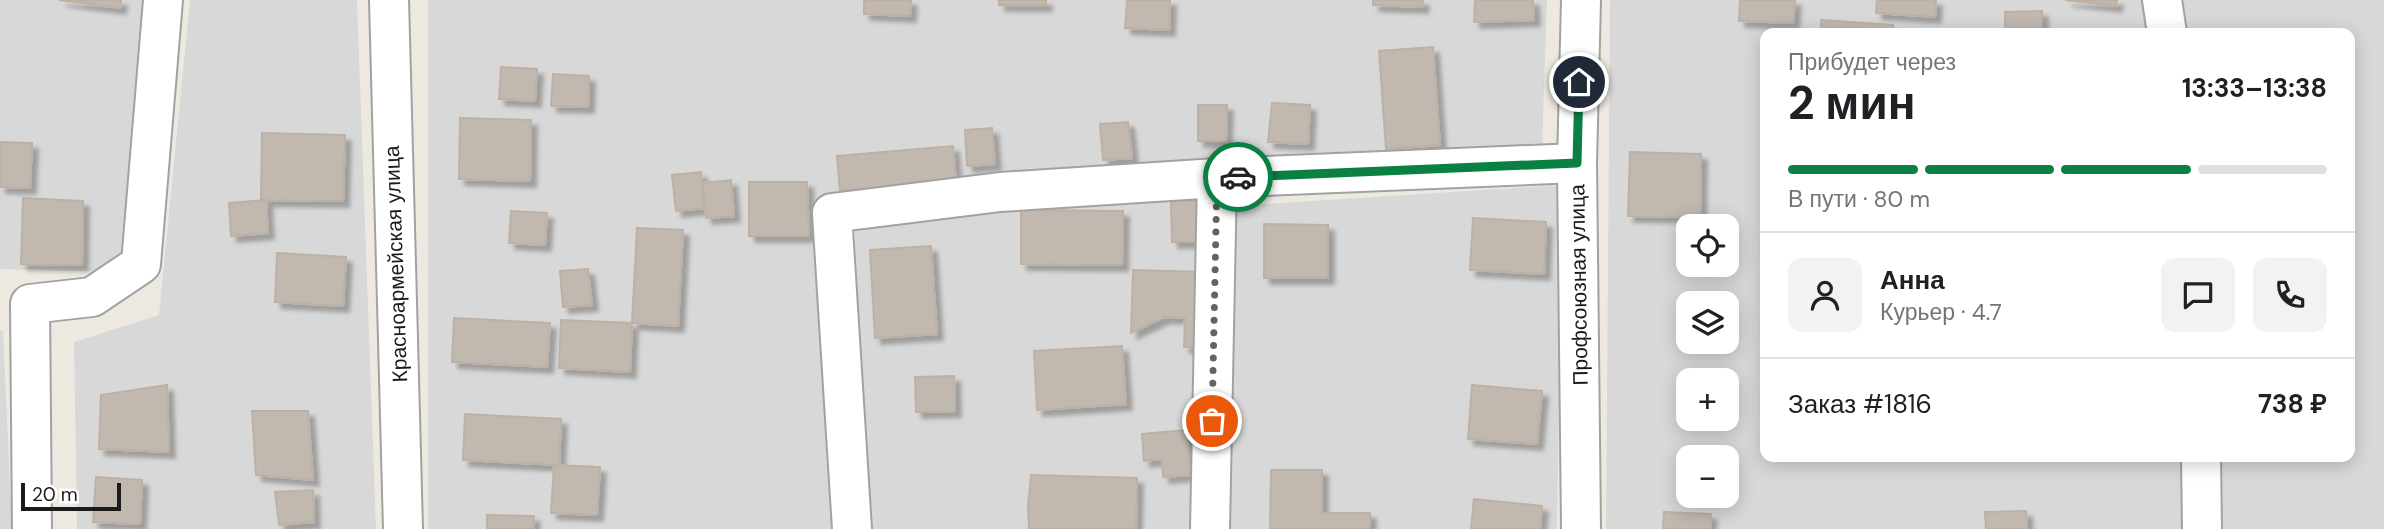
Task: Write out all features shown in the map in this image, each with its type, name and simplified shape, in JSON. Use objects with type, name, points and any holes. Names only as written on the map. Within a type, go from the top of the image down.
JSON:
[{"type":"street","points":[[32,529],[15,303],[92,297],[141,264],[163,0]]},
{"type":"street","name":"Красноармейская улица","points":[[389,0],[403,529]]},
{"type":"street","name":"Профсоюзная улица","points":[[1581,0],[1577,163],[1581,529]]},
{"type":"street","points":[[2162,0],[2166,28]]},
{"type":"street","points":[[852,529],[832,213],[1000,192],[1217,178],[1577,163]]},
{"type":"street","points":[[1210,529],[1217,178]]},
{"type":"street","points":[[2201,462],[2202,529]]},
{"type":"shaded area","points":[[0,0],[145,0],[129,241],[117,272],[0,269]]},
{"type":"shaded area","points":[[190,0],[357,0],[376,529],[77,529],[74,342],[159,315]]},
{"type":"shaded area","points":[[428,0],[1547,0],[1542,148],[818,206],[835,529],[428,529]]},
{"type":"shaded area","points":[[1610,0],[2149,0],[2152,28],[1760,28],[1760,462],[2190,462],[2192,529],[1606,529]]},
{"type":"shaded area","points":[[2181,0],[2384,0],[2384,529],[2218,529],[2215,462],[2355,462],[2355,28],[2185,28]]},
{"type":"shaded area","points":[[1562,185],[1557,529],[1231,529],[1234,206]]},
{"type":"shaded area","points":[[1206,196],[1204,529],[866,529],[855,232],[1018,203]]},
{"type":"shaded area","points":[[0,330],[3,331],[12,529],[0,529]]},
{"type":"building","points":[[59,0],[121,0],[120,8]]},
{"type":"building","points":[[864,0],[911,0],[910,16],[864,14]]},
{"type":"building","points":[[999,0],[1046,0],[1046,5],[999,5]]},
{"type":"building","points":[[1127,0],[1170,0],[1169,30],[1125,28]]},
{"type":"building","points":[[1373,0],[1423,0],[1422,7],[1373,5]]},
{"type":"building","points":[[1475,0],[1533,0],[1534,20],[1474,22]]},
{"type":"building","points":[[1740,0],[1795,0],[1793,23],[1739,21]]},
{"type":"building","points":[[1877,0],[1936,0],[1935,17],[1876,13]]},
{"type":"building","points":[[2065,0],[2117,0],[2116,6]]},
{"type":"building","points":[[2042,11],[2042,28],[2005,28],[2005,12]]},
{"type":"building","points":[[1821,20],[1893,25],[1893,28],[1821,28]]},
{"type":"building","points":[[1433,47],[1440,145],[1386,149],[1379,51]]},
{"type":"building","points":[[501,67],[537,69],[535,101],[499,99]]},
{"type":"building","points":[[553,74],[589,76],[588,107],[551,106]]},
{"type":"building","points":[[1272,103],[1310,105],[1308,144],[1268,142]]},
{"type":"building","points":[[1198,105],[1227,105],[1226,141],[1198,141]]},
{"type":"building","points":[[460,118],[531,120],[530,181],[459,179]]},
{"type":"building","points":[[1128,122],[1132,158],[1103,160],[1100,124]]},
{"type":"building","points":[[992,128],[995,164],[967,166],[965,130]]},
{"type":"building","points":[[262,133],[345,135],[343,201],[261,200]]},
{"type":"building","points":[[0,142],[32,143],[30,188],[0,187]]},
{"type":"building","points":[[953,146],[956,182],[840,192],[837,156]]},
{"type":"building","points":[[1630,152],[1701,154],[1700,214],[1628,216]]},
{"type":"building","points":[[701,172],[704,208],[676,211],[672,175]]},
{"type":"building","points":[[731,180],[734,216],[706,218],[703,183]]},
{"type":"building","points":[[749,182],[807,182],[809,236],[749,236]]},
{"type":"building","points":[[23,198],[83,201],[82,265],[21,264]]},
{"type":"building","points":[[266,200],[268,233],[231,236],[229,203]]},
{"type":"building","points":[[1200,200],[1201,242],[1172,242],[1171,201]]},
{"type":"building","points":[[1021,210],[1123,211],[1122,265],[1021,264]]},
{"type":"building","points":[[511,211],[547,213],[545,245],[509,243]]},
{"type":"building","points":[[1473,218],[1546,222],[1544,274],[1470,270]]},
{"type":"building","points":[[1264,224],[1328,225],[1328,278],[1264,278]]},
{"type":"building","points":[[637,228],[683,230],[678,326],[632,323]]},
{"type":"building","points":[[931,246],[937,334],[875,338],[870,250]]},
{"type":"building","points":[[277,253],[346,257],[343,306],[275,302]]},
{"type":"building","points":[[588,269],[592,305],[563,307],[560,271]]},
{"type":"building","points":[[1133,270],[1204,272],[1202,348],[1184,347],[1185,318],[1164,317],[1131,333]]},
{"type":"building","points":[[454,318],[550,323],[547,367],[452,362]]},
{"type":"building","points":[[561,320],[632,323],[630,372],[559,368]]},
{"type":"building","points":[[1122,346],[1126,404],[1037,410],[1034,351]]},
{"type":"building","points":[[954,376],[955,411],[916,412],[915,377]]},
{"type":"building","points":[[167,385],[169,452],[99,449],[101,395]]},
{"type":"building","points":[[1472,385],[1542,391],[1537,444],[1468,439]]},
{"type":"building","points":[[252,411],[308,411],[313,480],[256,475]]},
{"type":"building","points":[[465,414],[561,419],[559,465],[463,460]]},
{"type":"building","points":[[1186,430],[1190,475],[1163,477],[1162,459],[1144,461],[1142,434]]},
{"type":"building","points":[[554,465],[600,467],[597,515],[551,513]]},
{"type":"building","points":[[1271,470],[1322,470],[1322,513],[1370,513],[1370,529],[1270,529]]},
{"type":"building","points":[[1031,475],[1137,478],[1136,529],[1029,529]]},
{"type":"building","points":[[96,477],[142,480],[140,524],[93,522]]},
{"type":"building","points":[[313,490],[314,522],[279,525],[275,492]]},
{"type":"building","points":[[1474,499],[1542,506],[1540,529],[1471,529]]},
{"type":"building","points":[[2026,511],[2027,529],[1986,529],[1985,512]]},
{"type":"building","points":[[1664,512],[1711,514],[1710,529],[1663,529]]},
{"type":"building","points":[[487,515],[534,516],[533,529],[487,529]]},
{"type":"way so far","points":[[1212,421],[1217,178],[1238,177]]},
{"type":"route","points":[[1238,177],[1577,163],[1579,82]]}]
